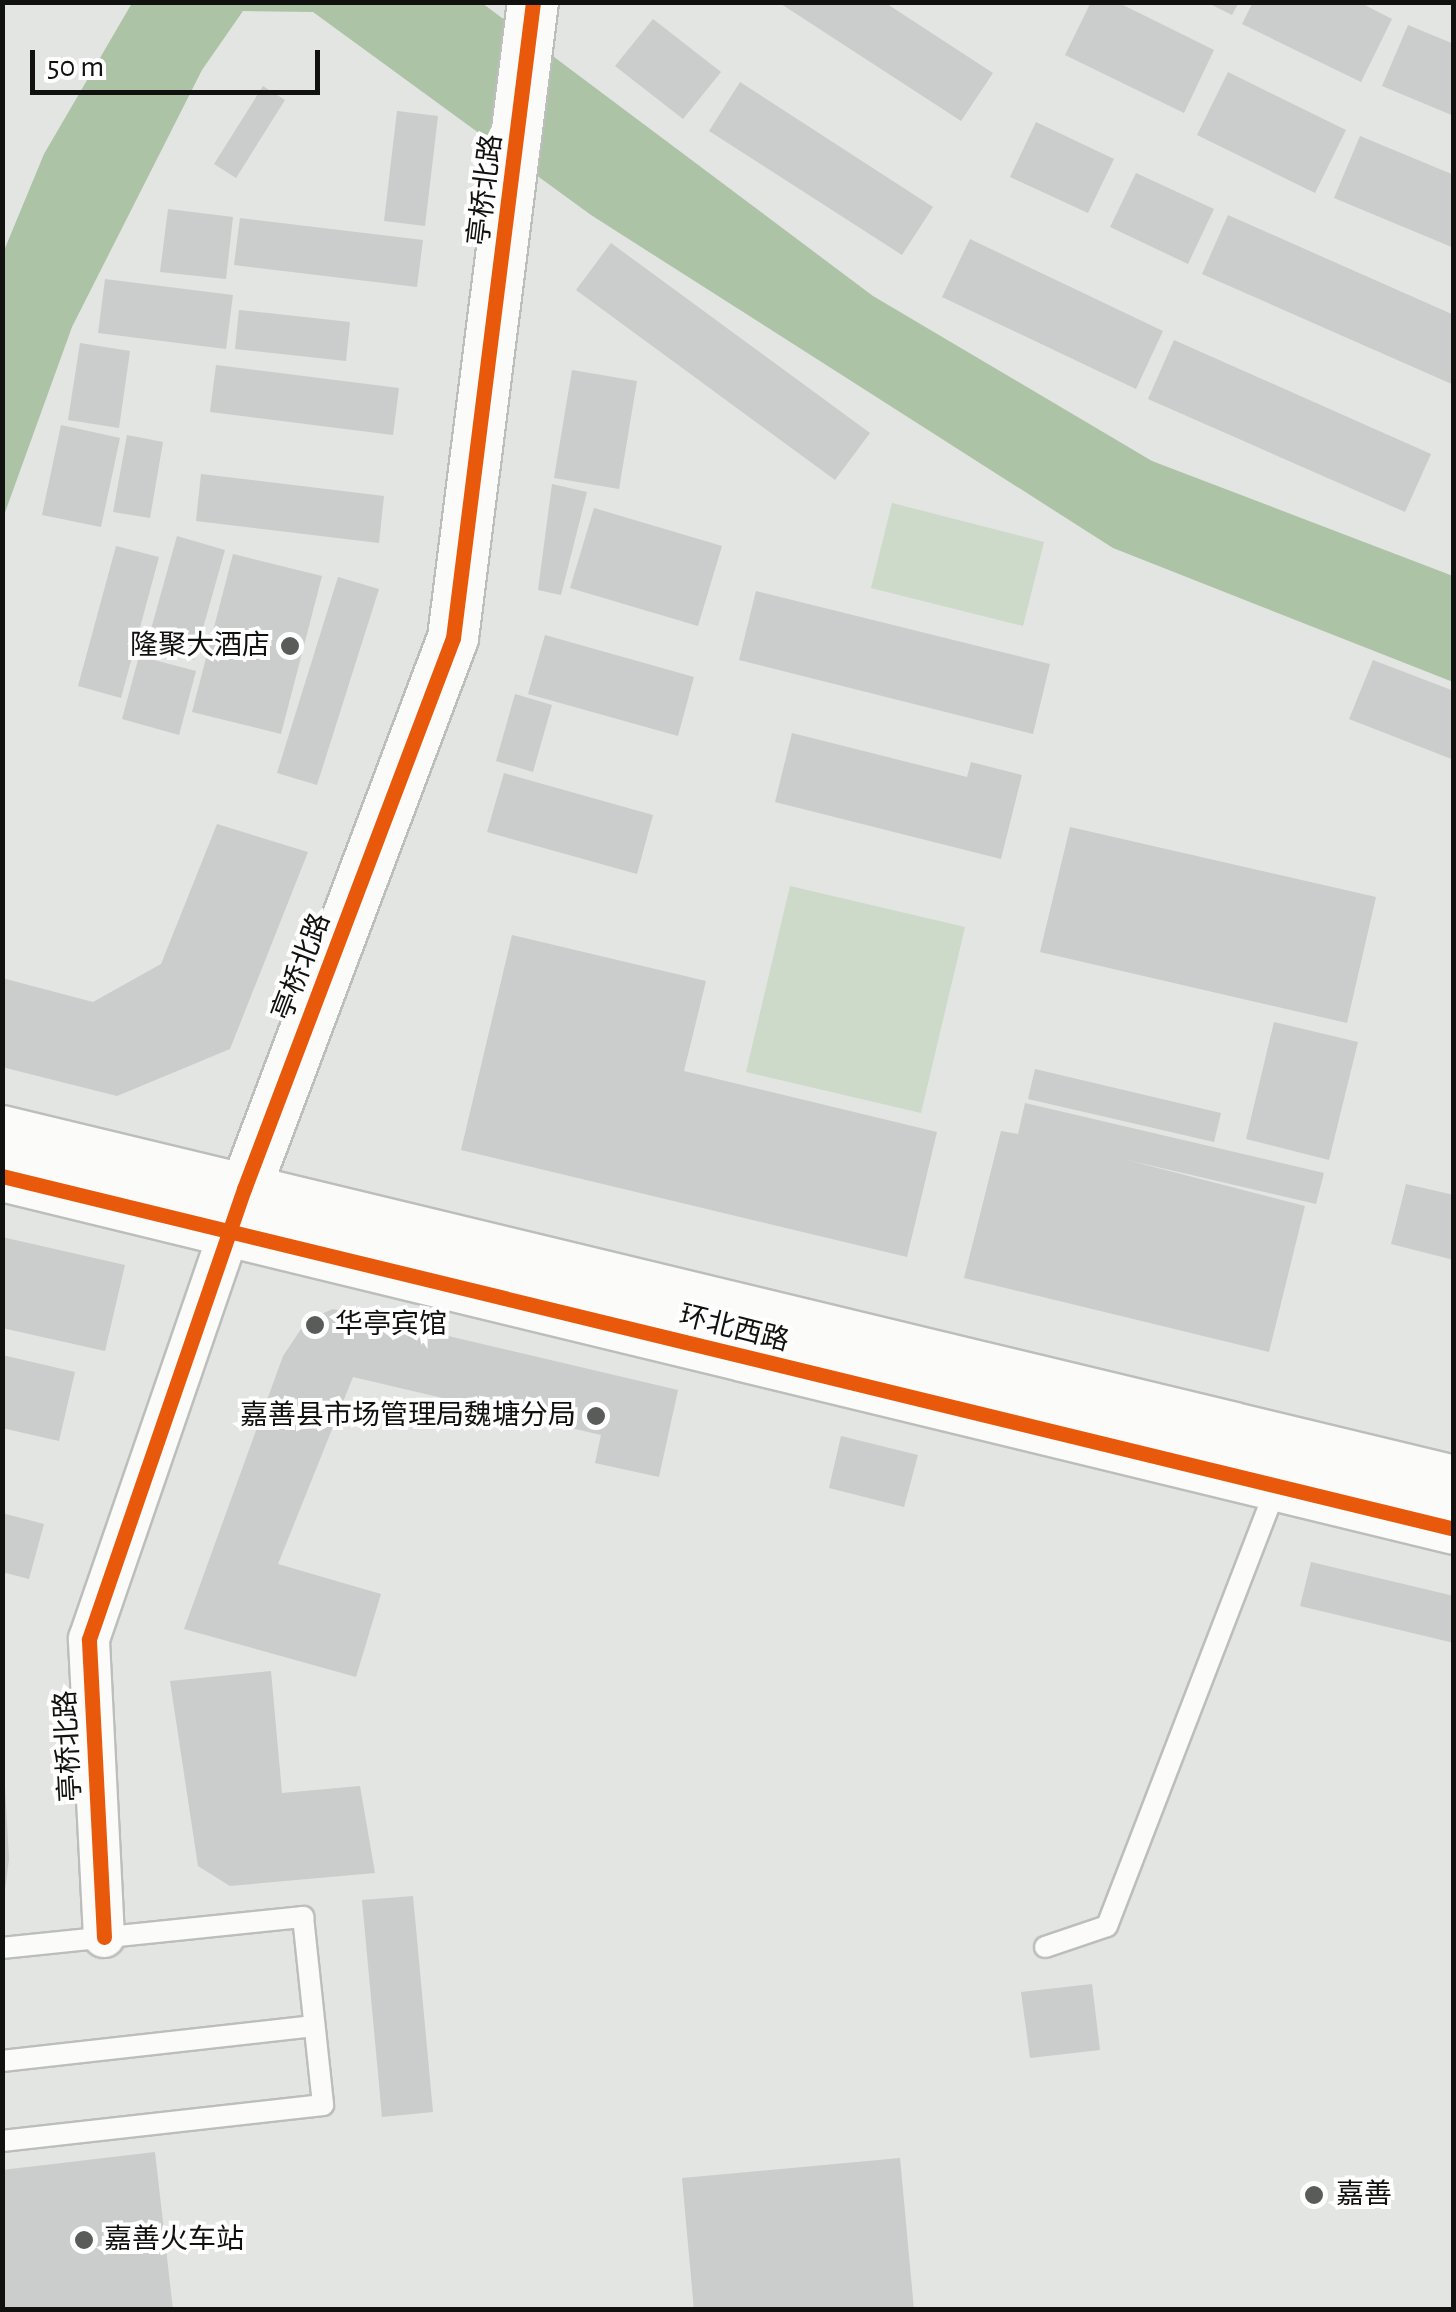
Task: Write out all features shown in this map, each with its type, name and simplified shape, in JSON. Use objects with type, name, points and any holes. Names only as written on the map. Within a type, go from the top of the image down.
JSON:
[{"type":"street","name":"亭桥北路","points":[[104,1937],[88,1638],[236,1211],[453,638],[511,201],[533,2]]},
{"type":"street","name":"环北西路","points":[[2,1131],[236,1211]]},
{"type":"street","name":"环北西路","points":[[2,1176],[236,1211],[1282,1464],[1454,1529]]},
{"type":"street","name":"环北西路","points":[[1282,1464],[1454,1481]]},
{"type":"lane","points":[[1045,1947],[1107,1926],[1282,1464]]},
{"type":"lane","points":[[2,1948],[303,1916],[322,2105],[2,2141]]},
{"type":"lane","points":[[2,2061],[314,2026]]},
{"type":"shaded area","points":[[132,3],[482,3],[873,296],[1152,461],[1453,576],[1453,682],[1113,548],[591,215],[313,12],[243,11],[202,70],[72,327],[3,518],[3,253],[44,154]]},
{"type":"shaded area","points":[[892,503],[1044,542],[1023,626],[871,588]]},
{"type":"shaded area","points":[[790,886],[965,927],[921,1113],[746,1072]]},
{"type":"building","points":[[778,2],[884,2],[993,73],[961,121]]},
{"type":"building","points":[[1091,2],[1117,2],[1214,50],[1184,113],[1065,55]]},
{"type":"building","points":[[1206,2],[1239,2],[1232,15]]},
{"type":"building","points":[[1253,2],[1359,2],[1392,19],[1361,82],[1242,24]]},
{"type":"building","points":[[653,19],[721,72],[683,119],[615,66]]},
{"type":"building","points":[[1408,25],[1454,44],[1454,116],[1382,86]]},
{"type":"building","points":[[1228,72],[1346,130],[1315,193],[1197,135]]},
{"type":"building","points":[[740,82],[933,207],[902,255],[709,131]]},
{"type":"building","points":[[263,86],[285,100],[236,178],[214,164]]},
{"type":"building","points":[[397,111],[438,116],[425,226],[384,221]]},
{"type":"building","points":[[1036,122],[1114,159],[1088,213],[1010,177]]},
{"type":"building","points":[[1360,136],[1454,175],[1454,248],[1334,198]]},
{"type":"building","points":[[1136,173],[1214,209],[1188,264],[1110,227]]},
{"type":"building","points":[[168,209],[233,217],[226,279],[160,272]]},
{"type":"building","points":[[1228,215],[1454,315],[1454,385],[1202,274]]},
{"type":"building","points":[[240,218],[423,240],[417,287],[234,265]]},
{"type":"building","points":[[970,239],[1163,331],[1136,389],[942,297]]},
{"type":"building","points":[[611,243],[870,433],[835,480],[576,290]]},
{"type":"building","points":[[105,279],[233,295],[226,349],[98,333]]},
{"type":"building","points":[[239,310],[350,322],[346,361],[235,349]]},
{"type":"building","points":[[1174,340],[1431,454],[1405,512],[1148,399]]},
{"type":"building","points":[[80,343],[130,351],[119,428],[68,420]]},
{"type":"building","points":[[216,365],[399,388],[393,435],[210,412]]},
{"type":"building","points":[[572,370],[637,381],[619,489],[554,478]]},
{"type":"building","points":[[61,425],[120,438],[101,527],[42,515]]},
{"type":"building","points":[[127,435],[163,442],[150,518],[113,512]]},
{"type":"building","points":[[201,474],[384,496],[379,543],[196,521]]},
{"type":"building","points":[[552,484],[587,492],[561,595],[538,590]]},
{"type":"building","points":[[594,508],[722,546],[698,626],[570,588]]},
{"type":"building","points":[[177,536],[225,550],[194,660],[146,647]]},
{"type":"building","points":[[116,546],[159,557],[121,698],[78,686]]},
{"type":"building","points":[[233,554],[322,576],[281,734],[192,712]]},
{"type":"building","points":[[338,577],[379,589],[317,785],[277,773]]},
{"type":"building","points":[[756,591],[1050,664],[1033,734],[739,660]]},
{"type":"building","points":[[545,635],[694,677],[678,736],[528,694]]},
{"type":"building","points":[[139,656],[196,671],[179,735],[122,719]]},
{"type":"building","points":[[1373,660],[1454,691],[1454,760],[1349,719]]},
{"type":"building","points":[[515,694],[552,705],[533,772],[496,761]]},
{"type":"building","points":[[792,733],[967,777],[971,762],[1022,775],[1001,859],[775,802]]},
{"type":"building","points":[[504,773],[653,815],[637,874],[487,832]]},
{"type":"building","points":[[217,824],[308,852],[230,1049],[117,1096],[2,1067],[2,978],[93,1002],[161,964]]},
{"type":"building","points":[[1070,827],[1376,897],[1347,1023],[1040,952]]},
{"type":"building","points":[[512,935],[706,981],[684,1071],[937,1132],[907,1257],[461,1150]]},
{"type":"building","points":[[1274,1022],[1358,1042],[1329,1160],[1246,1139]]},
{"type":"building","points":[[1035,1069],[1221,1113],[1214,1142],[1028,1099]]},
{"type":"building","points":[[1025,1103],[1324,1173],[1316,1204],[1123,1159],[1305,1206],[1269,1352],[964,1278],[1001,1131],[1018,1134]]},
{"type":"building","points":[[1406,1184],[1454,1195],[1454,1260],[1391,1244]]},
{"type":"building","points":[[2,1237],[125,1265],[105,1351],[2,1328]]},
{"type":"building","points":[[333,1309],[678,1390],[659,1477],[595,1463],[601,1435],[353,1377],[278,1564],[381,1594],[356,1677],[184,1629],[283,1356],[307,1320]]},
{"type":"building","points":[[2,1355],[75,1372],[59,1441],[2,1428]]},
{"type":"building","points":[[841,1436],[918,1455],[904,1507],[829,1488]]},
{"type":"building","points":[[2,1513],[44,1524],[29,1579],[2,1572]]},
{"type":"building","points":[[1311,1562],[1454,1596],[1454,1643],[1300,1606]]},
{"type":"building","points":[[271,1671],[282,1793],[360,1786],[375,1873],[230,1886],[198,1866],[170,1681]]},
{"type":"building","points":[[2,1733],[9,1859],[5,1890],[2,1890]]},
{"type":"building","points":[[413,1896],[433,2112],[382,2117],[362,1900]]},
{"type":"building","points":[[1092,1984],[1100,2050],[1030,2058],[1021,1992]]},
{"type":"building","name":"嘉善火车站","points":[[155,2152],[173,2310],[2,2310],[2,2170]]},
{"type":"building","points":[[900,2158],[914,2310],[694,2310],[682,2178]]},
{"type":"cycle path","points":[[104,1937],[89,1639],[244,1189],[453,638],[533,2]]},
{"type":"cycle path","points":[[2,1176],[1454,1529]]},
{"type":"place","name":"隆聚大酒店","points":[[290,646]]},
{"type":"place","name":"华亭宾馆","points":[[315,1325]]},
{"type":"place","name":"嘉善县市场管理局魏塘分局","points":[[596,1416]]},
{"type":"place","name":"嘉善","points":[[1314,2195]]},
{"type":"place","name":"嘉善火车站","points":[[84,2240]]}]
